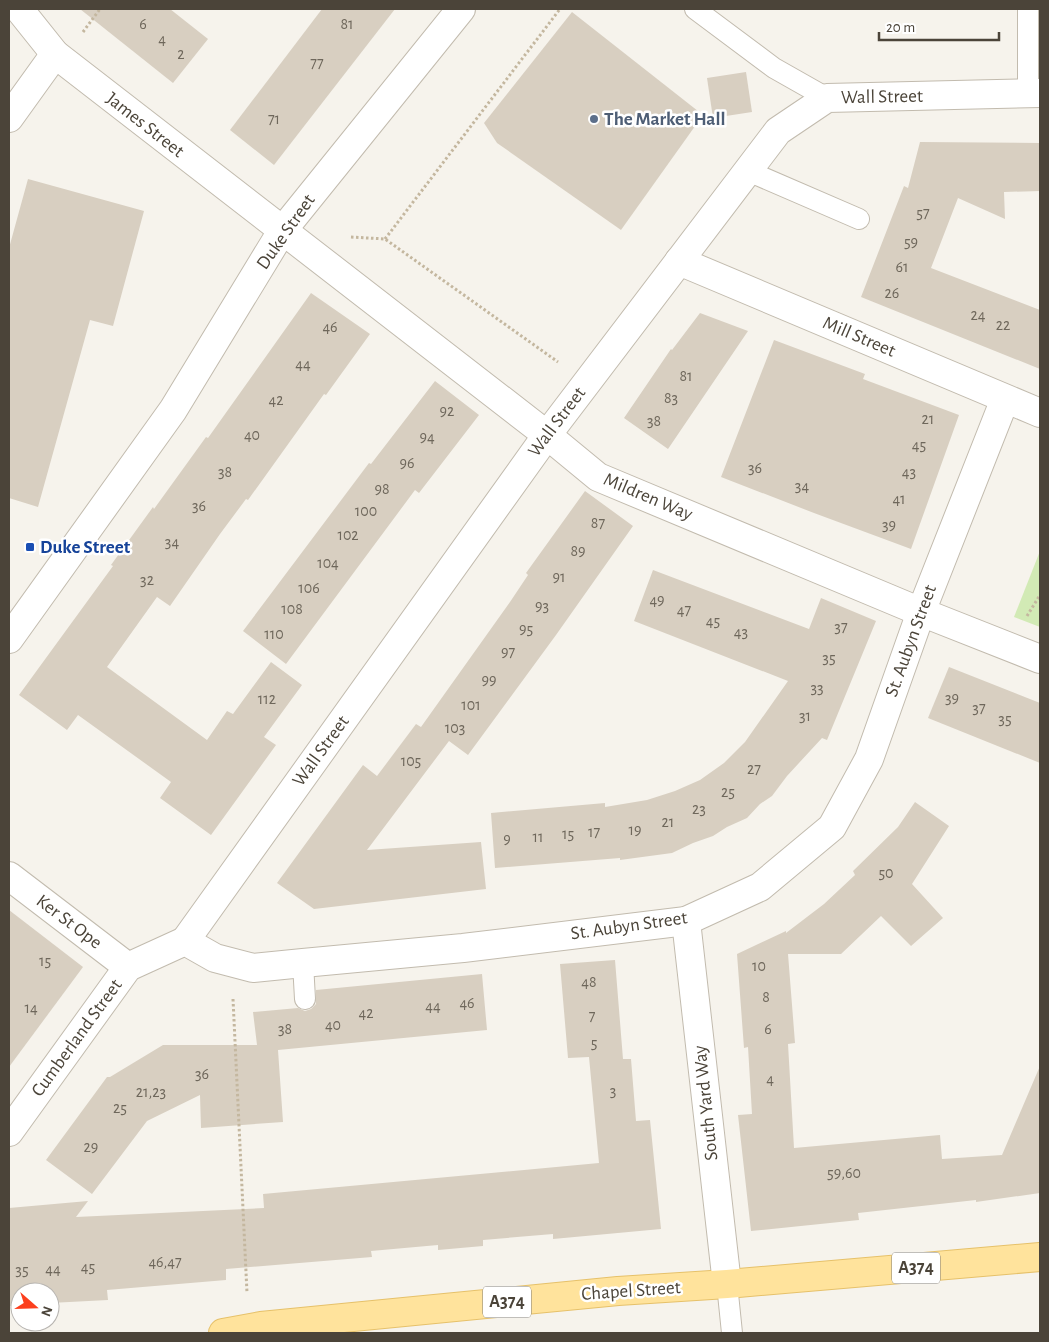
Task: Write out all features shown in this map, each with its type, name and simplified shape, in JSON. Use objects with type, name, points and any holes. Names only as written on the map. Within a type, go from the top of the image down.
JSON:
[{"type":"main road","name":"Chapel Street","points":[[236,1331],[618,1292],[1040,1257]]},
{"type":"street","name":"James Street","points":[[19,9],[55,54],[282,232]]},
{"type":"street","name":"Duke Street","points":[[9,639],[173,410],[282,232],[450,13]]},
{"type":"street","points":[[9,118],[55,54]]},
{"type":"street","name":"Wall Street","points":[[185,941],[547,435],[778,131],[827,98],[1034,94]]},
{"type":"street","name":"Mildren Way","points":[[282,232],[547,435],[598,477],[921,612],[1040,659]]},
{"type":"street","name":"Mill Street","points":[[679,261],[1040,413]]},
{"type":"street","name":"St. Aubyn Street","points":[[185,941],[215,958],[253,968],[463,948],[686,921],[760,888],[832,827],[869,759],[921,612],[1005,399]]},
{"type":"street","name":"Ker St Ope","points":[[9,876],[128,967]]},
{"type":"street","name":"South Yard Way","points":[[686,921],[727,1284]]},
{"type":"street","points":[[128,967],[185,941]]},
{"type":"street","name":"Cumberland Street","points":[[9,1132],[128,967]]},
{"type":"lane","points":[[695,9],[774,68],[827,98]]},
{"type":"lane","points":[[1028,9],[1034,94]]},
{"type":"lane","points":[[748,171],[859,219]]},
{"type":"lane","points":[[304,963],[305,999]]},
{"type":"lane","points":[[727,1284],[732,1333]]},
{"type":"path","points":[[560,9],[385,239],[587,382]]},
{"type":"path","points":[[231,962],[236,1331]]},
{"type":"green space","points":[[1040,551],[1040,627],[1014,617]]},
{"type":"building","points":[[80,9],[170,9],[208,39],[173,83]]},
{"type":"building","points":[[322,9],[395,9],[274,165],[230,130]]},
{"type":"building","name":"The Market Hall","points":[[572,12],[703,115],[621,230],[497,143],[484,123]]},
{"type":"building","points":[[746,72],[752,112],[713,118],[707,78]]},
{"type":"building","points":[[920,142],[1040,143],[1040,191],[1004,192],[1005,219],[958,198],[931,268],[1040,310],[1040,369],[861,297],[904,186],[908,188]]},
{"type":"building","points":[[28,179],[144,211],[113,326],[90,320],[38,507],[9,498],[9,248]]},
{"type":"building","points":[[311,293],[370,334],[326,395],[324,394],[248,500],[246,499],[220,534],[170,606],[157,597],[107,667],[207,740],[227,711],[233,714],[271,662],[302,685],[264,737],[276,745],[211,835],[160,798],[171,782],[78,715],[67,730],[19,695],[113,566],[111,565],[153,507],[154,509],[206,437],[208,438]]},
{"type":"building","points":[[700,313],[748,331],[668,449],[624,418],[671,349]]},
{"type":"building","points":[[774,340],[865,374],[863,379],[959,415],[911,549],[721,477]]},
{"type":"building","points":[[435,381],[479,415],[419,493],[415,490],[286,664],[243,631],[369,463],[371,464]]},
{"type":"building","points":[[585,491],[633,526],[468,755],[449,741],[367,850],[481,842],[486,889],[314,909],[277,883],[363,765],[377,776],[416,724],[421,727],[510,602],[528,575],[526,573]]},
{"type":"building","points":[[653,570],[809,629],[821,598],[876,621],[827,740],[822,738],[787,776],[772,796],[760,804],[747,818],[713,836],[672,853],[620,860],[620,858],[495,868],[491,813],[605,803],[605,807],[647,800],[700,780],[724,763],[745,742],[788,681],[634,621]]},
{"type":"building","points":[[949,667],[1040,703],[1040,763],[928,718]]},
{"type":"building","points":[[915,802],[949,826],[912,884],[943,918],[911,946],[881,916],[841,954],[788,954],[795,1043],[788,1044],[794,1148],[940,1135],[942,1159],[1002,1155],[1040,1066],[1040,1193],[976,1202],[976,1200],[858,1213],[859,1220],[751,1231],[738,1115],[752,1114],[748,1047],[744,1048],[737,954],[786,931],[786,933],[824,904],[855,875],[853,871],[898,827]]},
{"type":"building","points":[[9,910],[83,967],[9,1067]]},
{"type":"building","points":[[615,960],[623,1059],[631,1059],[636,1121],[650,1120],[661,1229],[553,1239],[553,1234],[483,1240],[483,1246],[438,1250],[438,1245],[371,1251],[372,1257],[226,1269],[226,1280],[107,1290],[108,1300],[60,1302],[60,1282],[10,1282],[9,1306],[9,1208],[88,1201],[76,1217],[264,1208],[263,1194],[599,1163],[589,1057],[568,1058],[560,964]]},
{"type":"building","points":[[482,974],[487,1030],[278,1050],[283,1122],[201,1128],[200,1095],[147,1121],[92,1194],[46,1160],[107,1077],[163,1045],[257,1045],[253,1012],[298,1008],[305,1011],[311,1009],[316,1004],[316,990]]},
{"type":"place","name":"The Market Hall","points":[[594,119]]},
{"type":"place","name":"Duke Street","points":[[30,547]]}]
